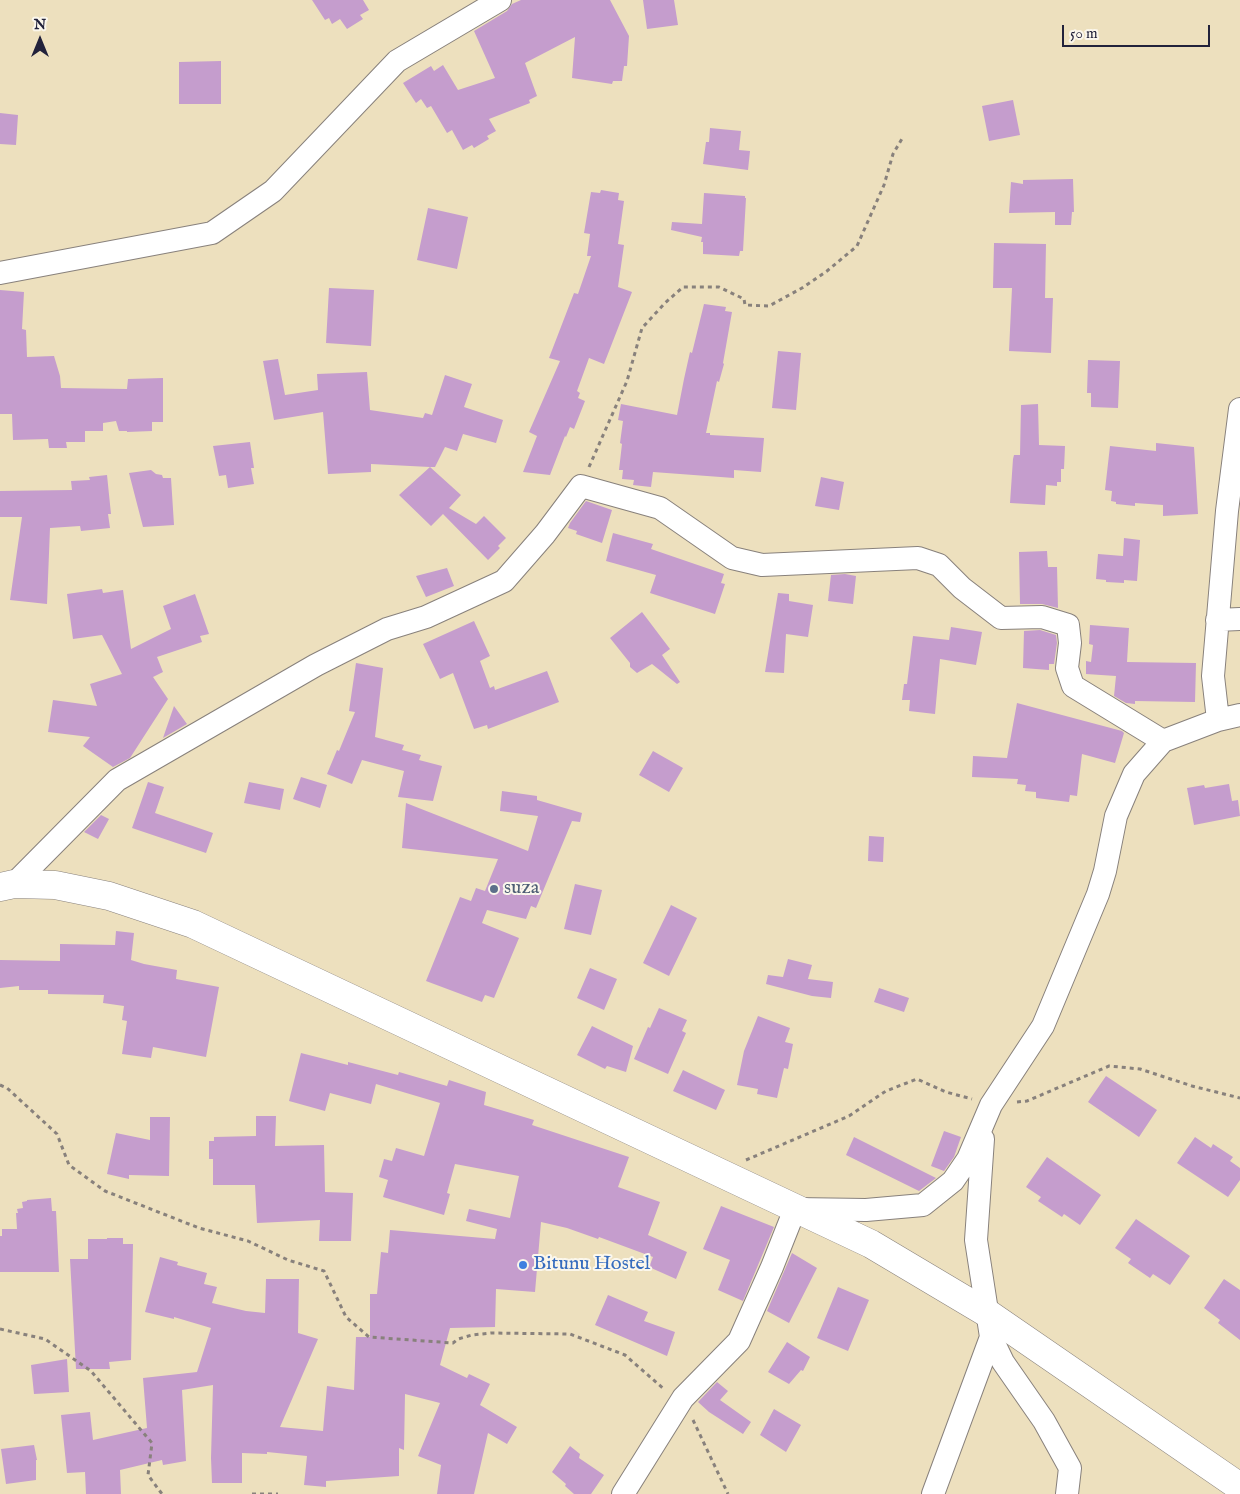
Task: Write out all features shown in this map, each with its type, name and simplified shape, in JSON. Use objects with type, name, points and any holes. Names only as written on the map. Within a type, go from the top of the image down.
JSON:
[{"type":"main road","points":[[7,885],[55,885],[109,896],[193,924],[872,1244],[989,1325],[1240,1487]]},
{"type":"street","points":[[0,273],[212,233],[273,191],[397,61],[500,0]]},
{"type":"street","points":[[1218,720],[1213,676],[1227,511],[1240,409]]},
{"type":"street","points":[[7,885],[117,780],[316,665],[387,630],[426,617],[504,581],[545,534],[581,486],[660,508],[732,558],[762,565],[918,558],[939,565],[962,588],[1001,618],[1042,617],[1068,624],[1070,643],[1067,668],[1073,686],[1163,741]]},
{"type":"street","points":[[1217,620],[1240,620]]},
{"type":"street","points":[[623,1494],[683,1398],[739,1340],[772,1267],[795,1209],[866,1210],[923,1205],[953,1181],[968,1159],[992,1105],[1043,1026],[1098,894],[1105,871],[1116,816],[1134,774],[1163,741],[1218,720],[1240,715]]},
{"type":"street","points":[[992,1105],[982,1140],[976,1240],[989,1325],[1002,1362],[1044,1421],[1070,1468],[1068,1494]]},
{"type":"street","points":[[933,1494],[989,1325]]},
{"type":"path","points":[[581,486],[627,381],[642,328],[665,303],[683,287],[719,287],[744,299],[745,305],[769,306],[802,288],[827,271],[857,246],[884,185],[893,154],[903,137]]},
{"type":"path","points":[[717,1172],[849,1116],[886,1091],[917,1078],[946,1092],[992,1105],[1027,1101],[1109,1066],[1140,1069],[1192,1086],[1240,1098]]},
{"type":"path","points":[[0,1085],[13,1093],[57,1134],[69,1165],[105,1191],[199,1228],[248,1241],[288,1260],[324,1271],[346,1317],[369,1337],[453,1343],[458,1339],[472,1335],[491,1333],[570,1334],[625,1354],[668,1392],[683,1398],[728,1494]]},
{"type":"path","points":[[0,1328],[45,1339],[91,1372],[152,1444],[148,1475],[162,1494]]},
{"type":"path","points":[[252,1494],[278,1494]]},
{"type":"building","points":[[312,0],[363,0],[369,10],[360,15],[363,19],[347,29],[340,19],[332,24],[329,18],[325,20]]},
{"type":"building","points":[[521,0],[610,0],[629,36],[627,66],[624,66],[622,81],[613,81],[612,84],[572,78],[575,37],[525,63],[537,96],[529,100],[530,103],[489,119],[496,131],[487,136],[489,139],[474,148],[472,145],[463,150],[452,130],[447,133],[431,106],[427,108],[421,99],[416,103],[403,83],[431,66],[434,71],[443,65],[458,90],[495,78],[474,31],[507,11],[512,4]]},
{"type":"building","points":[[643,0],[674,0],[678,25],[647,29]]},
{"type":"building","points":[[221,61],[221,104],[179,104],[179,62]]},
{"type":"building","points":[[1013,100],[1020,135],[989,141],[982,106]]},
{"type":"building","points":[[0,113],[18,115],[16,145],[0,144]]},
{"type":"building","points":[[710,128],[741,131],[739,150],[750,151],[748,170],[703,164],[706,142],[709,142]]},
{"type":"building","points":[[1073,179],[1074,212],[1072,212],[1071,225],[1055,225],[1055,212],[1009,213],[1011,182],[1023,184],[1023,180]]},
{"type":"building","points":[[601,190],[619,193],[618,200],[624,201],[618,244],[624,245],[618,287],[632,292],[604,364],[589,358],[577,391],[580,393],[578,398],[585,401],[574,429],[570,427],[565,436],[550,475],[523,472],[537,436],[529,432],[560,361],[549,358],[574,293],[578,294],[591,256],[587,256],[590,234],[584,233],[591,192],[600,193]]},
{"type":"building","points":[[704,193],[745,196],[743,251],[740,251],[739,256],[703,254],[702,237],[671,230],[672,222],[702,224]]},
{"type":"building","points":[[428,208],[468,217],[457,269],[417,260]]},
{"type":"building","points":[[994,243],[1046,244],[1045,298],[1053,298],[1051,353],[1009,351],[1012,288],[993,288]]},
{"type":"building","points":[[329,288],[374,290],[371,346],[326,343]]},
{"type":"building","points":[[0,290],[24,292],[22,329],[26,330],[27,357],[54,356],[60,376],[61,388],[127,389],[128,379],[163,378],[163,422],[152,422],[152,431],[127,432],[119,431],[116,421],[103,423],[103,431],[85,431],[85,442],[66,442],[67,448],[49,448],[48,439],[13,440],[12,414],[0,414]]},
{"type":"building","points":[[704,304],[726,307],[725,311],[732,312],[724,364],[719,382],[717,381],[706,433],[710,433],[710,435],[764,438],[761,472],[734,470],[734,478],[653,472],[651,487],[633,485],[634,480],[622,479],[623,470],[619,470],[623,421],[618,420],[621,404],[677,415],[690,352],[692,353]]},
{"type":"building","points":[[778,351],[801,353],[796,410],[772,408]]},
{"type":"building","points":[[278,359],[285,395],[318,390],[317,374],[367,372],[370,410],[423,418],[425,413],[432,415],[445,375],[472,384],[464,407],[503,420],[496,443],[463,434],[457,451],[445,447],[435,467],[371,464],[371,472],[328,474],[323,412],[274,420],[263,361]]},
{"type":"building","points":[[1088,360],[1120,361],[1118,408],[1091,407],[1091,393],[1087,393]]},
{"type":"building","points":[[1038,404],[1039,445],[1065,446],[1064,469],[1061,469],[1061,482],[1057,482],[1057,486],[1046,485],[1045,505],[1010,503],[1013,459],[1014,455],[1020,455],[1021,405]]},
{"type":"building","points":[[250,442],[254,468],[251,468],[254,484],[228,488],[226,475],[219,476],[213,446]]},
{"type":"building","points":[[1156,443],[1194,447],[1198,514],[1163,516],[1163,505],[1135,503],[1135,506],[1116,504],[1116,502],[1111,501],[1112,491],[1105,490],[1110,446],[1156,451]]},
{"type":"building","points":[[430,467],[461,495],[449,508],[476,524],[484,516],[506,538],[498,546],[500,548],[488,560],[443,514],[431,526],[399,495]]},
{"type":"building","points":[[151,470],[156,474],[162,475],[163,478],[171,478],[174,525],[143,527],[129,473]]},
{"type":"building","points":[[107,475],[111,514],[108,514],[110,528],[81,531],[80,526],[50,528],[47,604],[10,600],[22,517],[0,517],[0,491],[72,490],[71,481],[90,480],[89,477]]},
{"type":"building","points":[[821,477],[844,482],[839,510],[815,506]]},
{"type":"building","points":[[586,501],[612,510],[602,543],[576,534],[577,531],[568,528]]},
{"type":"building","points":[[613,533],[653,544],[651,549],[724,574],[721,583],[725,584],[715,614],[650,593],[656,575],[606,561]]},
{"type":"building","points":[[1124,538],[1140,540],[1137,581],[1124,580],[1124,583],[1106,582],[1106,580],[1096,579],[1098,554],[1123,556]]},
{"type":"building","points":[[1047,551],[1048,567],[1057,567],[1058,608],[1042,604],[1020,604],[1019,552]]},
{"type":"building","points":[[447,568],[454,586],[426,597],[416,576]]},
{"type":"building","points":[[845,574],[856,576],[853,604],[828,601],[831,575]]},
{"type":"building","points":[[102,589],[103,593],[123,590],[131,649],[171,629],[163,606],[195,594],[209,634],[200,636],[202,642],[157,657],[163,672],[153,677],[168,699],[130,758],[113,767],[83,746],[90,737],[48,732],[53,700],[97,706],[90,684],[122,674],[102,635],[73,639],[67,594]]},
{"type":"building","points":[[778,593],[789,594],[789,601],[813,605],[808,637],[786,634],[784,673],[765,672]]},
{"type":"building","points":[[642,612],[670,649],[662,655],[680,682],[677,684],[652,664],[637,673],[630,667],[630,663],[610,638]]},
{"type":"building","points":[[474,621],[490,656],[480,661],[490,688],[494,686],[495,690],[547,671],[559,702],[488,729],[487,725],[474,729],[453,673],[440,679],[423,644]]},
{"type":"building","points":[[1090,625],[1129,628],[1127,662],[1196,663],[1195,702],[1135,701],[1135,704],[1126,703],[1114,696],[1116,676],[1086,674],[1086,661],[1091,662],[1093,645],[1089,644]]},
{"type":"building","points":[[951,627],[982,632],[976,665],[940,659],[935,714],[909,711],[910,700],[902,700],[904,684],[907,684],[913,636],[949,640]]},
{"type":"building","points":[[1040,630],[1056,635],[1057,643],[1054,664],[1049,664],[1049,670],[1023,668],[1024,631]]},
{"type":"building","points":[[356,663],[383,668],[375,737],[404,745],[402,750],[421,755],[419,760],[442,766],[433,801],[398,797],[404,771],[362,760],[352,784],[327,774],[355,712],[349,711]]},
{"type":"building","points":[[1017,703],[1122,731],[1124,733],[1115,763],[1082,754],[1077,796],[1070,795],[1069,802],[1036,798],[1036,792],[1025,791],[1026,785],[1017,784],[1018,779],[972,777],[973,756],[1007,758]]},
{"type":"building","points":[[174,706],[187,724],[163,738]]},
{"type":"building","points":[[653,751],[683,768],[669,792],[639,775]]},
{"type":"building","points":[[301,777],[327,785],[320,808],[293,799]]},
{"type":"building","points":[[148,782],[164,787],[155,813],[213,833],[206,853],[132,828]]},
{"type":"building","points":[[249,782],[284,789],[280,810],[244,803]]},
{"type":"building","points":[[1229,784],[1232,801],[1238,800],[1240,816],[1194,825],[1187,788],[1204,785],[1205,788]]},
{"type":"building","points":[[502,791],[537,796],[537,800],[582,813],[580,822],[572,821],[536,908],[531,906],[526,919],[487,910],[482,923],[519,938],[494,998],[485,995],[482,1002],[426,981],[460,897],[471,901],[476,888],[485,891],[498,859],[402,848],[406,803],[528,851],[538,816],[500,811]]},
{"type":"building","points":[[101,815],[109,819],[98,839],[84,832]]},
{"type":"building","points":[[869,836],[884,837],[883,862],[868,861]]},
{"type":"building","points":[[575,884],[602,890],[591,935],[564,929]]},
{"type":"building","points":[[671,905],[697,918],[669,976],[643,963]]},
{"type":"building","points":[[116,931],[134,933],[131,960],[177,970],[176,979],[219,987],[206,1057],[153,1047],[151,1058],[122,1054],[127,1021],[122,1020],[124,1006],[103,1003],[104,995],[48,994],[48,990],[19,990],[19,986],[0,988],[0,960],[60,961],[60,944],[115,945]]},
{"type":"building","points":[[788,959],[812,965],[808,979],[833,982],[831,998],[812,996],[766,984],[768,975],[783,977]]},
{"type":"building","points":[[590,968],[617,979],[604,1010],[577,998]]},
{"type":"building","points":[[879,988],[909,998],[904,1012],[874,1002]]},
{"type":"building","points":[[659,1008],[687,1020],[682,1031],[686,1033],[668,1074],[634,1059],[648,1027],[650,1028]]},
{"type":"building","points":[[758,1016],[790,1028],[785,1042],[793,1044],[788,1069],[784,1068],[777,1098],[757,1094],[758,1089],[737,1085],[744,1051]]},
{"type":"building","points":[[592,1026],[633,1046],[626,1072],[607,1066],[605,1069],[577,1055]]},
{"type":"building","points":[[301,1053],[348,1065],[348,1062],[398,1075],[399,1072],[447,1086],[449,1080],[486,1092],[484,1105],[534,1120],[532,1125],[629,1157],[618,1187],[660,1202],[648,1235],[687,1252],[676,1279],[649,1267],[653,1257],[599,1237],[598,1239],[567,1228],[541,1222],[535,1292],[496,1289],[495,1327],[450,1328],[440,1365],[467,1378],[469,1374],[490,1384],[480,1405],[517,1427],[507,1444],[488,1433],[474,1494],[437,1494],[441,1465],[418,1456],[440,1403],[405,1394],[404,1450],[399,1448],[399,1476],[326,1481],[326,1487],[304,1485],[307,1456],[267,1452],[267,1454],[242,1453],[242,1483],[212,1483],[213,1385],[182,1390],[186,1461],[163,1465],[162,1460],[120,1470],[121,1494],[86,1494],[85,1472],[67,1473],[61,1415],[90,1412],[93,1440],[147,1428],[143,1378],[197,1372],[211,1328],[174,1317],[174,1319],[145,1312],[160,1257],[178,1262],[177,1265],[207,1273],[204,1284],[217,1287],[212,1303],[246,1311],[265,1313],[266,1279],[299,1279],[298,1333],[318,1339],[280,1427],[323,1431],[327,1386],[354,1390],[356,1337],[370,1337],[370,1294],[377,1294],[381,1252],[388,1253],[390,1230],[495,1239],[497,1229],[466,1221],[469,1209],[510,1218],[519,1176],[455,1164],[447,1193],[450,1194],[444,1215],[383,1197],[388,1180],[379,1177],[384,1159],[392,1161],[396,1148],[424,1156],[440,1103],[376,1084],[371,1104],[330,1093],[325,1111],[289,1101]]},
{"type":"building","points":[[683,1070],[725,1090],[716,1110],[673,1091]]},
{"type":"building","points":[[1106,1076],[1157,1110],[1139,1137],[1088,1102]]},
{"type":"building","points":[[256,1116],[276,1116],[275,1146],[324,1145],[325,1192],[353,1193],[351,1241],[319,1241],[320,1220],[257,1223],[255,1185],[213,1185],[213,1159],[209,1159],[209,1141],[214,1141],[214,1137],[256,1136]]},
{"type":"building","points":[[150,1117],[170,1117],[169,1176],[129,1175],[129,1179],[107,1174],[116,1133],[150,1140]]},
{"type":"building","points":[[944,1131],[961,1137],[954,1157],[944,1171],[931,1166]]},
{"type":"building","points":[[854,1137],[936,1178],[919,1191],[846,1155]]},
{"type":"building","points":[[1195,1137],[1211,1148],[1213,1144],[1233,1157],[1230,1161],[1240,1168],[1240,1180],[1228,1197],[1177,1163]]},
{"type":"building","points":[[1047,1157],[1101,1195],[1080,1225],[1064,1214],[1062,1217],[1038,1201],[1041,1197],[1026,1187]]},
{"type":"building","points":[[51,1198],[52,1211],[56,1211],[59,1272],[0,1272],[0,1236],[2,1236],[2,1229],[17,1229],[16,1213],[18,1213],[17,1209],[23,1208],[22,1202]]},
{"type":"building","points":[[721,1206],[774,1227],[743,1301],[718,1290],[730,1260],[703,1249]]},
{"type":"building","points":[[1136,1219],[1190,1256],[1170,1285],[1153,1274],[1150,1278],[1128,1263],[1131,1259],[1115,1248]]},
{"type":"building","points":[[123,1238],[123,1244],[133,1244],[131,1360],[109,1362],[110,1369],[76,1369],[70,1259],[88,1259],[88,1239]]},
{"type":"building","points":[[792,1253],[817,1268],[789,1323],[767,1311]]},
{"type":"building","points":[[1224,1279],[1240,1290],[1240,1340],[1218,1323],[1220,1320],[1204,1308]]},
{"type":"building","points":[[838,1287],[869,1300],[848,1351],[817,1338]]},
{"type":"building","points":[[608,1295],[648,1312],[644,1321],[675,1332],[667,1356],[595,1325]]},
{"type":"building","points":[[787,1342],[810,1357],[803,1371],[801,1370],[789,1384],[768,1372]]},
{"type":"building","points":[[67,1359],[69,1392],[34,1394],[31,1365]]},
{"type":"building","points":[[717,1382],[728,1391],[720,1400],[751,1422],[743,1434],[709,1412],[698,1402]]},
{"type":"building","points":[[774,1409],[801,1425],[786,1452],[760,1435]]},
{"type":"building","points":[[34,1445],[37,1460],[36,1480],[6,1484],[1,1449]]},
{"type":"building","points":[[570,1446],[580,1454],[579,1458],[604,1475],[591,1494],[574,1494],[552,1472]]},
{"type":"place","name":"suza","points":[[494,889]]},
{"type":"place","name":"Bitunu Hostel","points":[[523,1265]]}]
